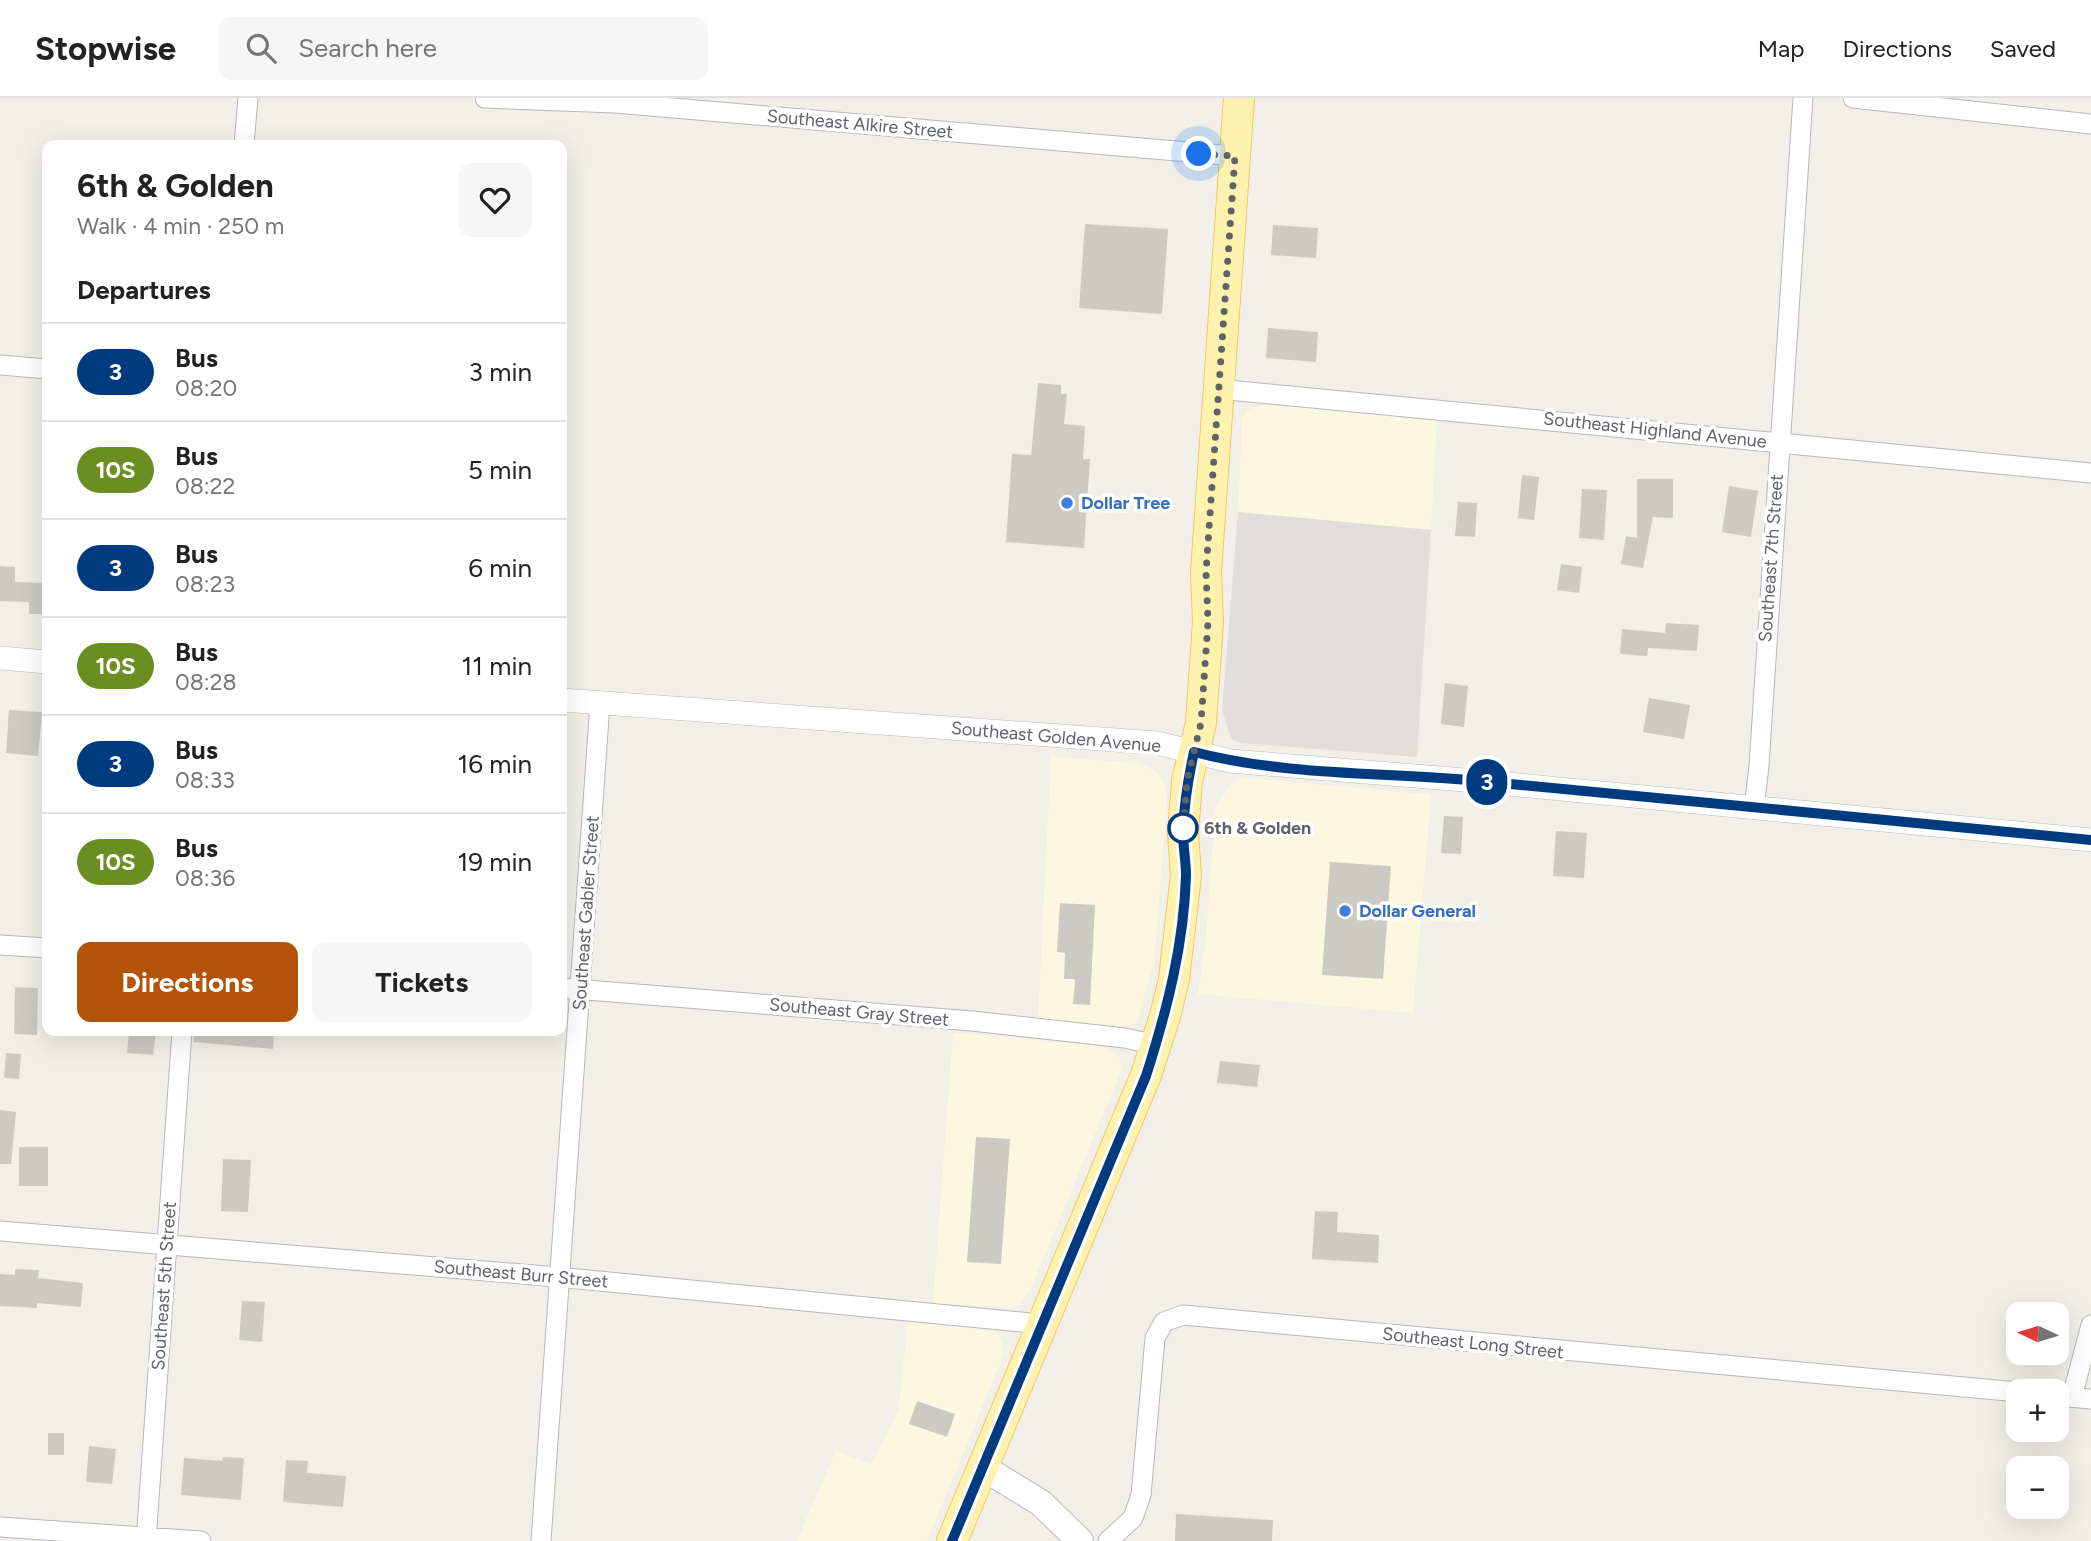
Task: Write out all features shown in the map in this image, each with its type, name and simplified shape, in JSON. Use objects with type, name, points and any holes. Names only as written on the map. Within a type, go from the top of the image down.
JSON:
[{"type":"main road","points":[[952,1541],[1146,1076],[1176,967],[1186,875],[1183,833],[1187,781],[1201,723],[1208,622],[1206,572],[1239,98]]},
{"type":"main road","points":[[982,1467],[1041,1503],[1080,1541]]},
{"type":"street","points":[[244,140],[248,98]]},
{"type":"street","name":"Southeast Alkire Street","points":[[485,98],[615,103],[1235,156]]},
{"type":"street","name":"Southeast 7th Street","points":[[1754,808],[1803,98]]},
{"type":"street","points":[[1853,98],[2091,124]]},
{"type":"street","points":[[0,365],[42,369]]},
{"type":"street","name":"Southeast Highland Avenue","points":[[1218,389],[2091,472]]},
{"type":"street","points":[[0,658],[42,662]]},
{"type":"street","name":"Southeast Golden Avenue","points":[[567,700],[1157,743],[1230,761],[1476,781],[2091,840]]},
{"type":"street","name":"Southeast Gabler Street","points":[[541,1541],[558,1277],[582,990],[600,703]]},
{"type":"street","points":[[0,945],[42,948]]},
{"type":"street","name":"Southeast Gray Street","points":[[567,988],[972,1021],[1125,1038],[1156,1045]]},
{"type":"street","name":"Southeast 5th Street","points":[[146,1539],[182,1036]]},
{"type":"street","name":"Southeast Burr Street","points":[[0,1231],[558,1277],[1041,1324]]},
{"type":"street","name":"Southeast Long Street","points":[[1108,1541],[1133,1518],[1141,1495],[1155,1338],[1164,1322],[1183,1315],[2006,1391]]},
{"type":"street","points":[[2073,1397],[2091,1325]]},
{"type":"street","points":[[0,1527],[201,1541]]},
{"type":"shaded area","points":[[1270,403],[1437,417],[1431,530],[1238,512],[1242,420],[1247,410]]},
{"type":"shaded area","points":[[1238,512],[1431,530],[1417,757],[1241,743],[1231,738],[1222,710]]},
{"type":"shaded area","points":[[1051,756],[1138,764],[1153,769],[1163,779],[1167,797],[1154,962],[1136,1024],[1125,1026],[1038,1020]]},
{"type":"shaded area","points":[[1252,778],[1431,795],[1413,1013],[1198,994],[1206,938],[1215,811],[1221,797],[1235,780]]},
{"type":"shaded area","points":[[953,1033],[1099,1045],[1110,1049],[1120,1058],[1121,1071],[1031,1288],[1019,1306],[1009,1308],[933,1303]]},
{"type":"shaded area","points":[[908,1321],[992,1328],[1001,1338],[1004,1354],[927,1541],[797,1541],[836,1451],[871,1464],[898,1411]]},
{"type":"building","points":[[1085,224],[1168,229],[1162,314],[1079,308]]},
{"type":"building","points":[[1273,225],[1318,228],[1316,258],[1271,255]]},
{"type":"building","points":[[1268,328],[1318,332],[1316,362],[1266,358]]},
{"type":"building","points":[[1038,383],[1061,385],[1061,394],[1067,394],[1064,424],[1085,426],[1083,459],[1090,459],[1084,548],[1006,542],[1012,454],[1031,455]]},
{"type":"building","points":[[1522,475],[1539,477],[1534,520],[1518,518]]},
{"type":"building","points":[[1637,479],[1673,479],[1673,518],[1653,517],[1643,568],[1621,564],[1626,536],[1637,538]]},
{"type":"building","points":[[1729,486],[1758,491],[1751,537],[1722,532]]},
{"type":"building","points":[[1582,489],[1607,490],[1604,540],[1579,538]]},
{"type":"building","points":[[1458,502],[1477,503],[1475,537],[1455,536]]},
{"type":"building","points":[[1561,564],[1582,567],[1579,593],[1557,590]]},
{"type":"building","points":[[0,566],[15,567],[15,582],[42,583],[42,614],[29,614],[29,602],[0,601]]},
{"type":"building","points":[[1666,623],[1699,625],[1697,651],[1648,648],[1647,656],[1620,654],[1622,629],[1665,633]]},
{"type":"building","points":[[1445,683],[1468,686],[1464,727],[1441,724]]},
{"type":"building","points":[[1649,698],[1690,705],[1684,739],[1643,732]]},
{"type":"building","points":[[9,710],[42,712],[38,756],[6,753]]},
{"type":"building","points":[[1444,816],[1463,817],[1461,854],[1441,853]]},
{"type":"building","points":[[1556,831],[1587,833],[1584,878],[1553,876]]},
{"type":"building","points":[[1330,862],[1391,866],[1383,979],[1322,975]]},
{"type":"building","points":[[1060,903],[1095,905],[1090,1005],[1073,1004],[1075,979],[1064,979],[1065,953],[1057,952]]},
{"type":"building","points":[[15,987],[38,988],[37,1035],[14,1034]]},
{"type":"building","points":[[129,1036],[155,1036],[153,1055],[127,1053]]},
{"type":"building","points":[[194,1036],[274,1036],[273,1049],[194,1042]]},
{"type":"building","points":[[6,1053],[21,1054],[19,1079],[4,1078]]},
{"type":"building","points":[[1220,1061],[1260,1065],[1257,1087],[1217,1083]]},
{"type":"building","points":[[0,1110],[16,1112],[11,1164],[0,1164]]},
{"type":"building","points":[[976,1137],[1010,1139],[1001,1264],[967,1262]]},
{"type":"building","points":[[19,1147],[48,1147],[48,1186],[19,1186]]},
{"type":"building","points":[[223,1159],[251,1160],[248,1212],[221,1211]]},
{"type":"building","points":[[1315,1211],[1338,1212],[1337,1232],[1379,1235],[1378,1263],[1312,1259]]},
{"type":"building","points":[[15,1269],[39,1270],[38,1278],[83,1283],[81,1307],[37,1303],[37,1308],[0,1306],[0,1274],[15,1275]]},
{"type":"building","points":[[242,1301],[265,1302],[262,1342],[239,1340]]},
{"type":"building","points":[[917,1401],[955,1414],[947,1437],[909,1424]]},
{"type":"building","points":[[48,1433],[64,1433],[64,1455],[48,1455]]},
{"type":"building","points":[[89,1446],[116,1449],[112,1484],[86,1482]]},
{"type":"building","points":[[223,1457],[244,1458],[241,1500],[181,1495],[184,1458],[222,1461]]},
{"type":"building","points":[[286,1460],[308,1461],[307,1473],[346,1476],[343,1507],[283,1502]]},
{"type":"building","points":[[1176,1514],[1273,1520],[1272,1541],[1175,1541]]},
{"type":"bus line","name":"3","points":[[952,1541],[1146,1076],[1165,1016],[1179,943],[1186,875],[1183,833],[1187,781],[1194,752],[1230,761],[1298,768],[1476,781],[2091,840]]},
{"type":"place","name":"Dollar Tree","points":[[1067,503]]},
{"type":"place","name":"6th & Golden","points":[[1183,828]]},
{"type":"place","name":"Dollar General","points":[[1345,911]]},
{"type":"route","points":[[1183,828],[1183,833],[1187,781],[1201,723],[1208,622],[1206,572],[1235,156],[1199,154]]}]
